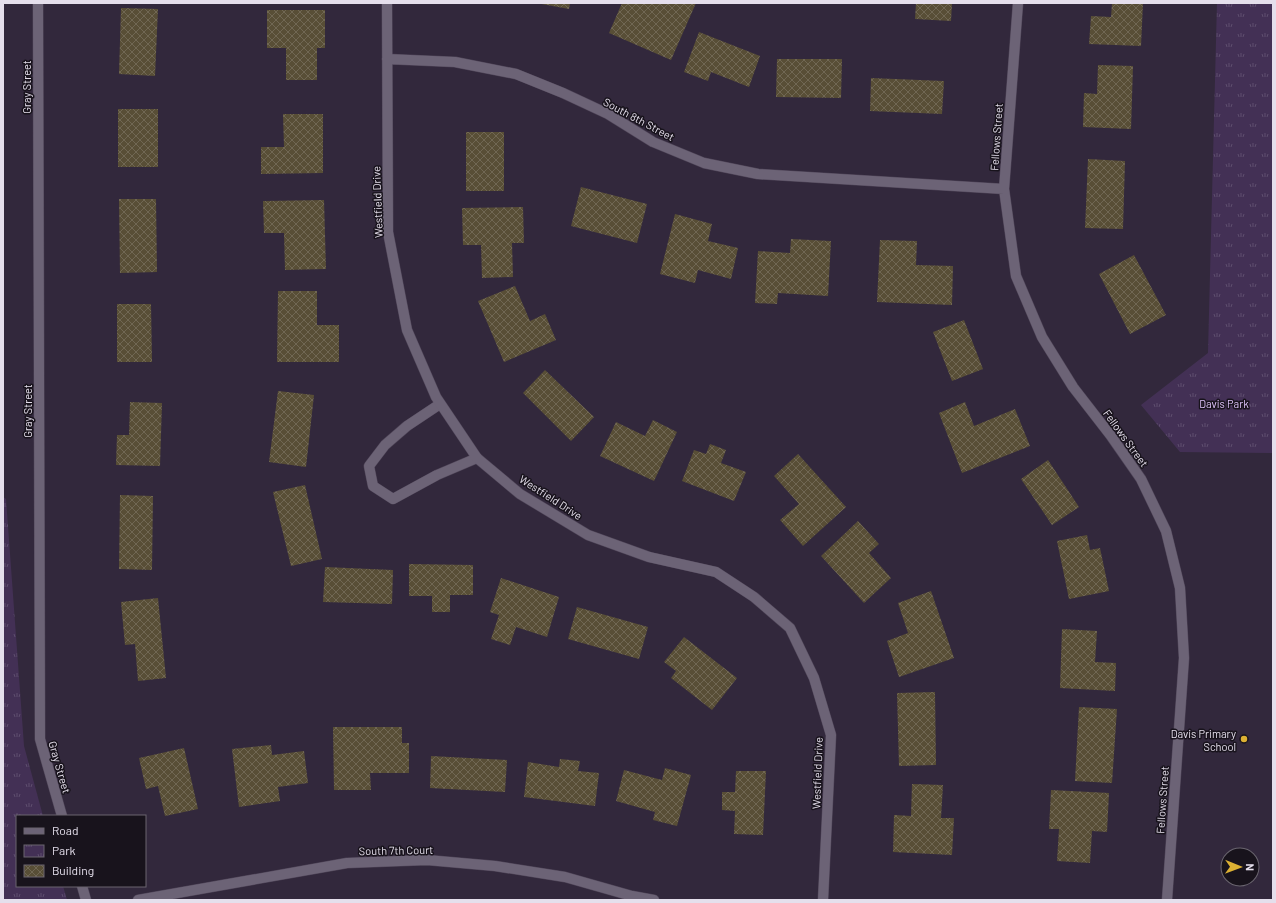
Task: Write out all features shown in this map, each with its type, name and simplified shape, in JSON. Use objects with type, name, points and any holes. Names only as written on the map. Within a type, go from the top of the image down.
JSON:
[{"type":"street","name":"Gray Street","points":[[38,3],[40,739],[62,815]]},
{"type":"street","name":"Westfield Drive","points":[[387,3],[388,232],[407,330],[436,397],[477,458],[520,494],[588,535],[649,557],[716,572],[754,597],[790,628],[814,678],[831,735],[823,900]]},
{"type":"street","name":"Fellows Street","points":[[1018,3],[1004,189],[1016,276],[1042,337],[1073,387],[1111,436],[1141,479],[1166,531],[1180,588],[1184,658],[1167,900]]},
{"type":"street","name":"South 8th Street","points":[[387,59],[455,62],[516,74],[563,93],[601,111],[652,142],[704,163],[758,174],[1004,189]]},
{"type":"street","points":[[440,404],[407,426],[385,445],[369,466],[373,486],[393,500],[437,475],[477,458]]},
{"type":"street","name":"South 7th Court","points":[[138,900],[347,863],[427,860],[495,866],[565,877],[632,896],[654,900]]},
{"type":"street","points":[[82,887],[86,900]]},
{"type":"green space","name":"Davis Park","points":[[1217,3],[1273,3],[1273,453],[1180,452],[1141,405],[1208,353]]},
{"type":"green space","points":[[3,497],[6,499],[24,746],[43,815],[16,815],[16,887],[63,887],[67,900],[3,900]]},
{"type":"building","points":[[536,3],[570,3],[569,9]]},
{"type":"building","points":[[622,3],[696,3],[671,60],[609,33]]},
{"type":"building","points":[[916,3],[952,3],[951,21],[915,19]]},
{"type":"building","points":[[1112,3],[1143,3],[1141,46],[1089,44],[1091,16],[1111,17]]},
{"type":"building","points":[[121,8],[158,9],[155,76],[119,74]]},
{"type":"building","points":[[267,10],[325,10],[325,48],[317,48],[317,80],[286,80],[286,48],[267,48]]},
{"type":"building","points":[[699,32],[760,56],[749,87],[711,72],[708,81],[684,72]]},
{"type":"building","points":[[777,59],[842,59],[841,98],[776,97]]},
{"type":"building","points":[[1098,65],[1133,66],[1131,129],[1083,127],[1084,93],[1097,94]]},
{"type":"building","points":[[871,78],[944,81],[942,114],[870,111]]},
{"type":"building","points":[[118,109],[158,109],[158,167],[118,167]]},
{"type":"building","points":[[283,114],[323,114],[323,173],[261,174],[261,147],[284,147]]},
{"type":"building","points":[[466,132],[504,132],[504,191],[466,191]]},
{"type":"building","points":[[1088,159],[1125,161],[1123,229],[1085,228]]},
{"type":"building","points":[[581,187],[647,204],[637,243],[571,226]]},
{"type":"building","points":[[119,199],[156,199],[157,272],[120,273]]},
{"type":"building","points":[[324,200],[326,269],[285,270],[284,233],[264,233],[263,201]]},
{"type":"building","points":[[523,207],[524,243],[512,243],[513,277],[482,278],[481,245],[463,245],[462,208]]},
{"type":"building","points":[[675,214],[712,224],[708,241],[738,248],[731,279],[698,270],[695,283],[660,274]]},
{"type":"building","points":[[791,239],[831,241],[828,296],[778,293],[777,304],[755,303],[758,251],[790,253]]},
{"type":"building","points":[[880,240],[917,241],[916,265],[953,266],[952,305],[877,302]]},
{"type":"building","points":[[1134,255],[1166,315],[1130,334],[1099,274]]},
{"type":"building","points":[[515,286],[530,321],[545,314],[556,340],[504,362],[478,301]]},
{"type":"building","points":[[278,291],[317,291],[317,325],[339,325],[339,362],[277,362]]},
{"type":"building","points":[[117,304],[151,304],[152,362],[117,362]]},
{"type":"building","points":[[964,320],[983,369],[952,381],[933,332]]},
{"type":"building","points":[[545,370],[594,417],[571,441],[523,393]]},
{"type":"building","points":[[278,391],[314,395],[306,467],[269,462]]},
{"type":"building","points":[[130,402],[162,403],[160,466],[116,465],[117,435],[129,435]]},
{"type":"building","points":[[965,402],[974,426],[1015,409],[1030,446],[962,473],[939,413]]},
{"type":"building","points":[[653,420],[677,432],[654,481],[600,456],[616,422],[645,436]]},
{"type":"building","points":[[710,444],[726,450],[721,463],[746,472],[734,501],[682,481],[694,450],[706,454]]},
{"type":"building","points":[[798,454],[846,507],[803,546],[780,520],[799,504],[774,476]]},
{"type":"building","points":[[1048,460],[1079,507],[1052,525],[1021,479]]},
{"type":"building","points":[[305,485],[322,559],[291,566],[273,492]]},
{"type":"building","points":[[120,495],[153,496],[152,570],[119,569]]},
{"type":"building","points":[[858,521],[879,544],[869,553],[891,578],[864,603],[821,556]]},
{"type":"building","points":[[1087,535],[1090,550],[1100,548],[1109,591],[1069,599],[1057,541]]},
{"type":"building","points":[[409,564],[473,565],[473,595],[450,595],[450,612],[432,612],[432,596],[409,596]]},
{"type":"building","points":[[325,567],[393,570],[392,604],[323,602]]},
{"type":"building","points":[[501,578],[559,597],[547,637],[516,627],[510,645],[491,639],[499,615],[490,612]]},
{"type":"building","points":[[931,591],[954,658],[899,677],[887,641],[908,633],[898,603]]},
{"type":"building","points":[[158,598],[166,678],[138,681],[135,644],[125,645],[121,602]]},
{"type":"building","points":[[577,607],[648,627],[639,659],[568,639]]},
{"type":"building","points":[[1062,629],[1097,631],[1095,662],[1116,663],[1115,691],[1060,688]]},
{"type":"building","points":[[684,637],[737,678],[712,710],[671,678],[676,671],[664,662]]},
{"type":"building","points":[[935,692],[936,765],[899,766],[897,693]]},
{"type":"building","points":[[1079,707],[1117,709],[1112,783],[1075,781]]},
{"type":"building","points":[[333,727],[402,727],[402,743],[409,743],[409,773],[370,773],[371,790],[334,790]]},
{"type":"building","points":[[271,745],[272,755],[304,751],[308,783],[278,787],[280,801],[239,807],[232,749]]},
{"type":"building","points":[[184,748],[198,809],[165,816],[158,786],[146,789],[139,758]]},
{"type":"building","points":[[431,756],[507,760],[505,792],[430,788]]},
{"type":"building","points":[[560,759],[580,761],[578,771],[599,773],[595,806],[524,797],[528,762],[559,767]]},
{"type":"building","points":[[665,768],[691,775],[677,826],[653,820],[655,812],[616,801],[624,770],[662,780]]},
{"type":"building","points":[[736,771],[766,771],[763,835],[734,834],[735,811],[722,810],[722,792],[735,792]]},
{"type":"building","points":[[912,784],[943,785],[941,818],[954,818],[952,855],[893,852],[894,815],[911,816]]},
{"type":"building","points":[[1051,790],[1109,793],[1107,832],[1092,831],[1090,863],[1057,861],[1059,829],[1049,829]]},
{"type":"place","name":"Davis Primary School","points":[[1244,739]]}]
